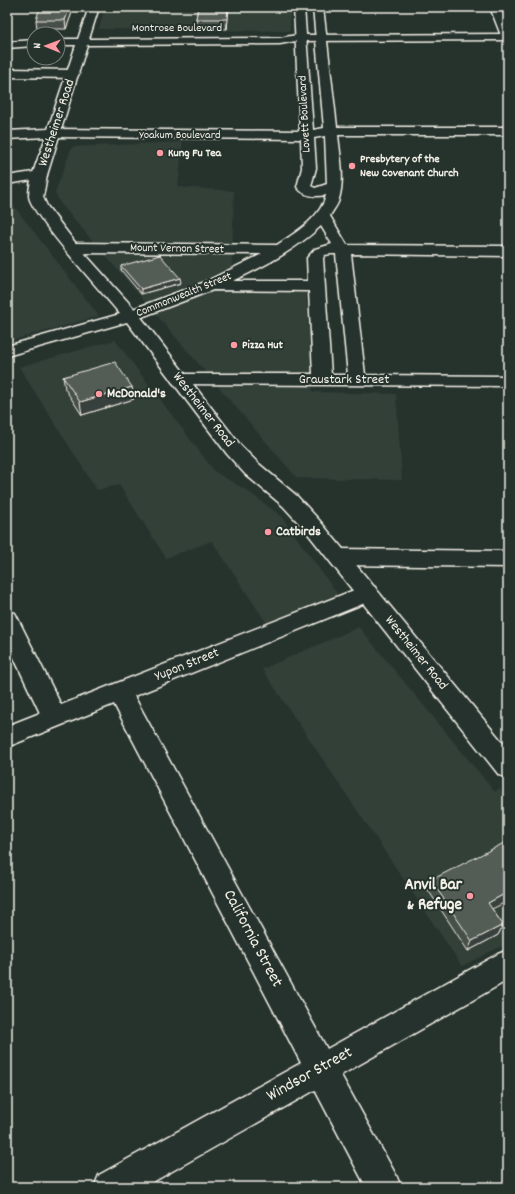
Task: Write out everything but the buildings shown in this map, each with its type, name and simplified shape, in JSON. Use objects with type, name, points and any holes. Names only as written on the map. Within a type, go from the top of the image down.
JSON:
[{"type":"street","name":"Westheimer Road","points":[[94,7],[40,175],[36,193],[38,202],[72,248],[131,316],[234,450],[252,469],[290,501],[339,557],[508,767]]},
{"type":"street","name":"Lovett Boulevard","points":[[299,7],[298,38],[309,168],[304,187],[307,191],[317,193],[326,191],[333,187]]},
{"type":"street","name":"Lovett Boulevard","points":[[318,7],[331,135],[333,187],[332,201],[323,216]]},
{"type":"street","points":[[495,7],[508,37]]},
{"type":"street","points":[[7,36],[26,35]]},
{"type":"street","name":"Montrose Boulevard","points":[[66,36],[83,38],[280,41],[298,38],[508,37]]},
{"type":"street","name":"Montrose Boulevard","points":[[66,41],[83,38]]},
{"type":"street","points":[[7,45],[26,44]]},
{"type":"street","points":[[7,73],[73,74]]},
{"type":"street","name":"Yoakum Boulevard","points":[[7,135],[54,133],[331,135],[508,131]]},
{"type":"street","name":"Yoakum Boulevard","points":[[331,135],[508,140]]},
{"type":"street","points":[[7,180],[40,175]]},
{"type":"street","points":[[323,216],[344,250],[357,380]]},
{"type":"street","name":"Commonwealth Street","points":[[7,351],[131,316],[205,288],[282,250],[305,234],[323,216]]},
{"type":"street","name":"Mount Vernon Street","points":[[72,248],[282,250]]},
{"type":"street","points":[[322,380],[316,258],[320,252],[331,249],[508,251]]},
{"type":"street","points":[[205,288],[226,285],[317,286]]},
{"type":"street","name":"Graustark Street","points":[[179,379],[508,381]]},
{"type":"street","points":[[339,557],[508,560]]},
{"type":"street","name":"Yupon Street","points":[[7,737],[367,593]]},
{"type":"street","points":[[7,619],[55,718]]},
{"type":"street","name":"California Street","points":[[120,692],[384,1187]]},
{"type":"street","name":"Windsor Street","points":[[111,1187],[508,964]]},
{"type":"shaded area","points":[[105,7],[290,8],[290,31],[99,29]]},
{"type":"shaded area","points":[[183,142],[178,187],[234,191],[231,290],[306,291],[313,392],[396,394],[402,480],[297,478],[60,203],[55,192],[72,147]]},
{"type":"shaded area","points":[[7,197],[99,316],[7,342]]},
{"type":"shaded area","points":[[115,340],[215,472],[246,490],[281,516],[339,596],[268,625],[212,541],[166,558],[119,485],[97,490],[19,367]]},
{"type":"shaded area","points":[[359,627],[495,792],[499,788],[508,798],[508,943],[462,966],[262,669]]},
{"type":"place","name":"Kung Fu Tea","points":[[160,153]]},
{"type":"place","name":"Presbytery of the New Covenant Church","points":[[352,166]]},
{"type":"place","name":"Pizza Hut","points":[[234,345]]},
{"type":"place","name":"McDonald's","points":[[99,394]]},
{"type":"place","name":"Catbirds","points":[[268,532]]},
{"type":"place","name":"Anvil Bar & Refuge","points":[[470,896]]}]
